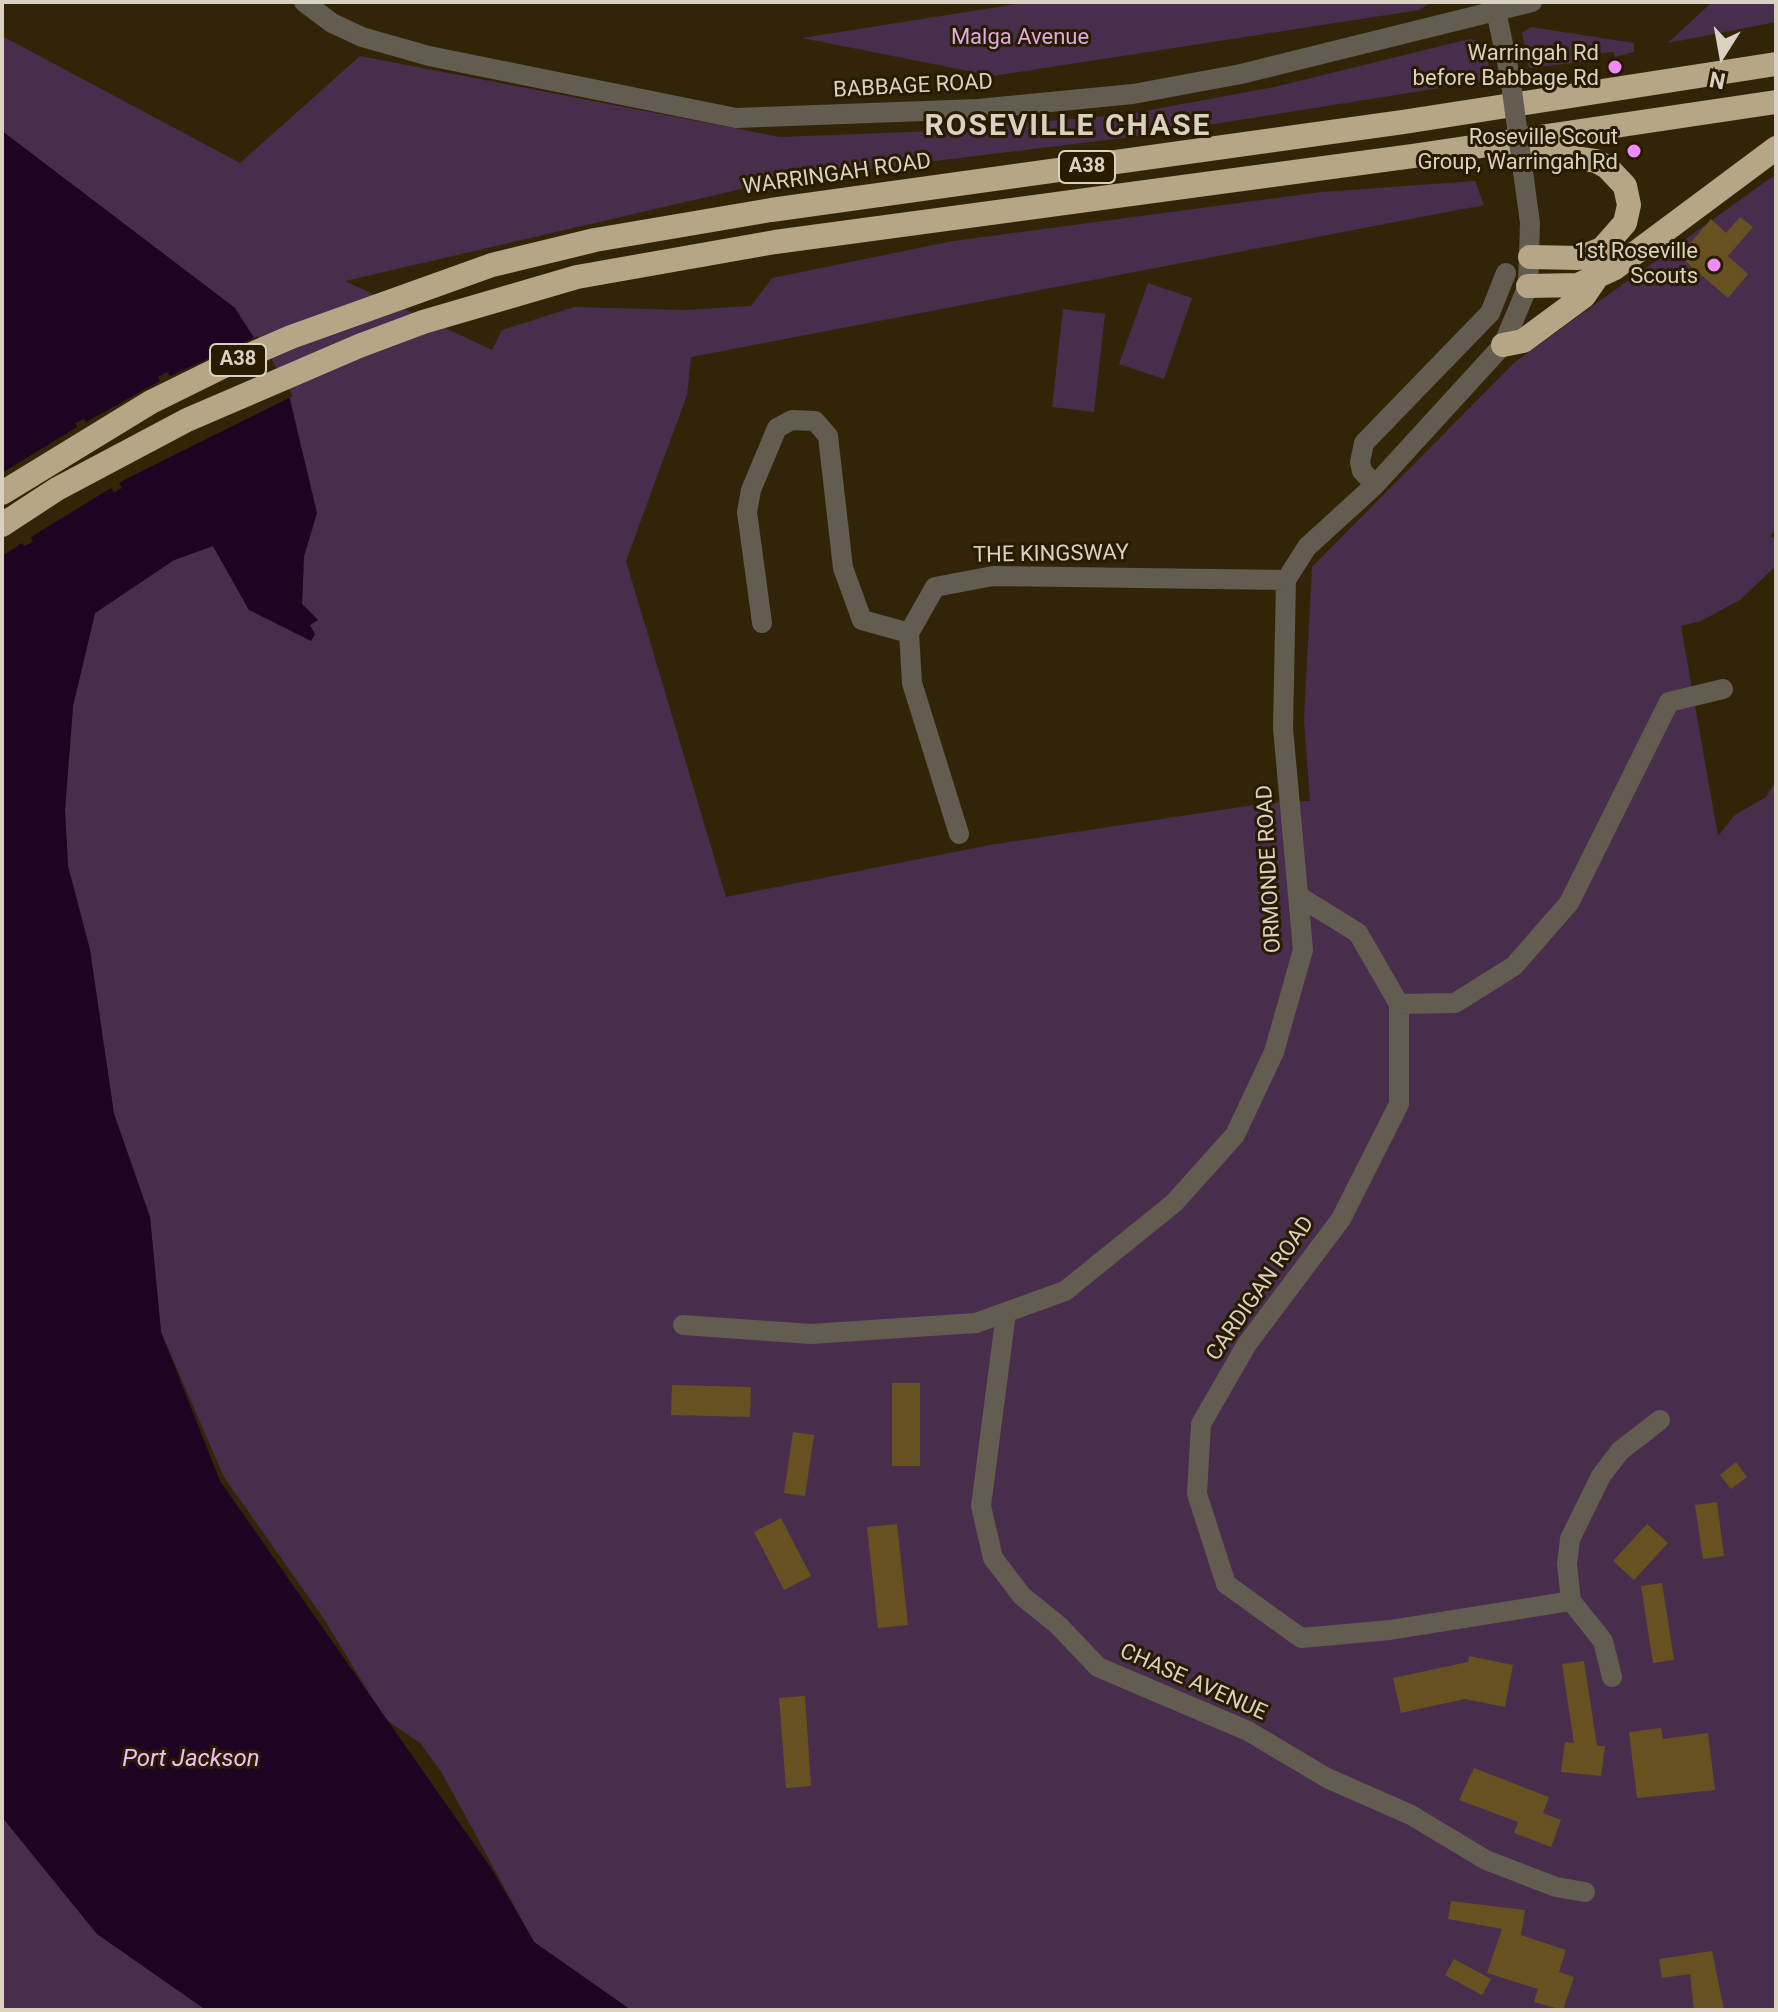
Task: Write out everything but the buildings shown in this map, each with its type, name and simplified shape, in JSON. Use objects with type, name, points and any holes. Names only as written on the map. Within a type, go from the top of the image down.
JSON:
[{"type":"highway","name":"WARRINGAH ROAD","points":[[2,493],[151,402],[291,337],[433,283],[595,240],[771,210],[1403,122],[1776,64]]},
{"type":"highway","name":"A38","points":[[2,525],[57,489],[187,420],[423,322],[577,277],[775,242],[1413,156],[1776,102]]},
{"type":"highway","points":[[1528,286],[1578,285],[1596,278],[1633,256],[1776,148]]},
{"type":"highway","points":[[1413,156],[1581,157],[1596,161],[1617,176],[1625,186],[1629,205],[1625,223],[1610,241],[1592,254],[1579,258],[1530,257]]},
{"type":"highway","points":[[1503,345],[1523,341],[1584,296],[1596,278]]},
{"type":"street","name":"BABBAGE ROAD","points":[[304,2],[332,23],[362,37],[429,56],[736,118],[978,109],[1133,94],[1241,74],[1495,6],[1532,2]]},
{"type":"street","points":[[1286,580],[1307,547],[1375,485],[1503,345],[1528,286],[1530,223],[1510,76],[1495,6]]},
{"type":"street","points":[[1375,485],[1362,471],[1360,462],[1364,443],[1490,313],[1502,291],[1506,273]]},
{"type":"street","points":[[762,623],[747,512],[751,490],[777,428],[792,420],[815,421],[828,436],[843,568],[862,620],[909,633],[912,683],[959,834]]},
{"type":"street","name":"THE KINGSWAY","points":[[909,633],[935,587],[993,576],[1286,580]]},
{"type":"street","name":"ORMONDE ROAD","points":[[683,1325],[811,1334],[976,1323],[1006,1313],[1065,1291],[1174,1203],[1235,1135],[1274,1052],[1303,950],[1283,728],[1286,580]]},
{"type":"street","points":[[1300,897],[1358,933],[1399,1004],[1455,1003],[1514,966],[1569,903],[1669,702],[1723,689]]},
{"type":"street","name":"CARDIGAN ROAD","points":[[1399,1004],[1399,1104],[1341,1219],[1247,1344],[1201,1424],[1197,1494],[1226,1584],[1301,1638],[1390,1630],[1571,1601]]},
{"type":"street","name":"CHASE AVENUE","points":[[1006,1313],[981,1506],[993,1558],[1022,1596],[1058,1625],[1098,1667],[1248,1731],[1327,1778],[1411,1815],[1486,1860],[1556,1887],[1585,1892]]},
{"type":"street","points":[[1612,1677],[1603,1641],[1571,1601],[1568,1553],[1576,1523],[1601,1476],[1620,1451],[1660,1420]]},
{"type":"green space","name":"Malga Avenue","points":[[1029,2],[1432,2],[1419,10],[993,76],[802,38]]},
{"type":"green space","points":[[1712,2],[1776,2],[1776,22],[1668,43]]},
{"type":"green space","points":[[1531,27],[1634,43],[1634,52],[1615,57],[1614,52],[1591,54],[1591,61],[1529,68],[1522,33]]},
{"type":"green space","points":[[2,36],[240,163],[360,56],[780,137],[935,131],[1129,114],[1274,87],[1470,39],[1486,44],[1490,80],[1139,136],[780,180],[345,281],[492,350],[502,330],[574,307],[685,310],[751,306],[772,278],[953,241],[1321,192],[1475,181],[1484,205],[691,357],[687,395],[626,561],[726,897],[990,845],[1267,803],[1310,801],[1304,720],[1312,567],[1515,362],[1776,174],[1776,530],[1770,536],[1776,539],[1776,566],[1740,600],[1701,621],[1681,626],[1718,836],[1735,815],[1766,797],[1776,781],[1776,2010],[631,2010],[534,1942],[442,1773],[420,1743],[385,1719],[324,1619],[224,1477],[161,1332],[150,1217],[114,1114],[90,950],[68,866],[65,810],[73,706],[95,613],[174,560],[213,546],[249,610],[310,625],[318,620],[302,604],[304,556],[317,513],[235,308],[2,131]]},
{"type":"green space","points":[[1148,283],[1192,298],[1164,379],[1119,364]]},
{"type":"green space","points":[[1063,309],[1105,314],[1094,412],[1052,407]]},
{"type":"green space","points":[[2,1817],[97,1934],[206,2010],[2,2010]]},
{"type":"water","name":"Port Jackson","points":[[2,131],[235,308],[288,391],[317,513],[304,556],[302,604],[318,620],[310,625],[315,634],[311,641],[249,610],[213,546],[174,560],[95,613],[73,706],[65,810],[68,866],[90,950],[114,1114],[150,1217],[161,1332],[220,1481],[493,1871],[534,1942],[631,2010],[206,2010],[97,1934],[2,1817]]},
{"type":"pier","points":[[258,336],[293,396],[124,480],[119,483],[122,488],[114,492],[111,488],[31,537],[33,542],[24,546],[22,543],[2,556],[2,473],[77,427],[75,423],[84,419],[86,422],[160,381],[158,377],[167,372],[170,376]]},
{"type":"place","name":"Warringah Rd before Babbage Rd","points":[[1615,67]]},
{"type":"place","name":"Roseville Scout Group, Warringah Rd","points":[[1634,151]]},
{"type":"place","name":"1st Roseville Scouts","points":[[1714,265]]},
{"type":"district","name":"ROSEVILLE CHASE","points":[[1068,127]]}]
